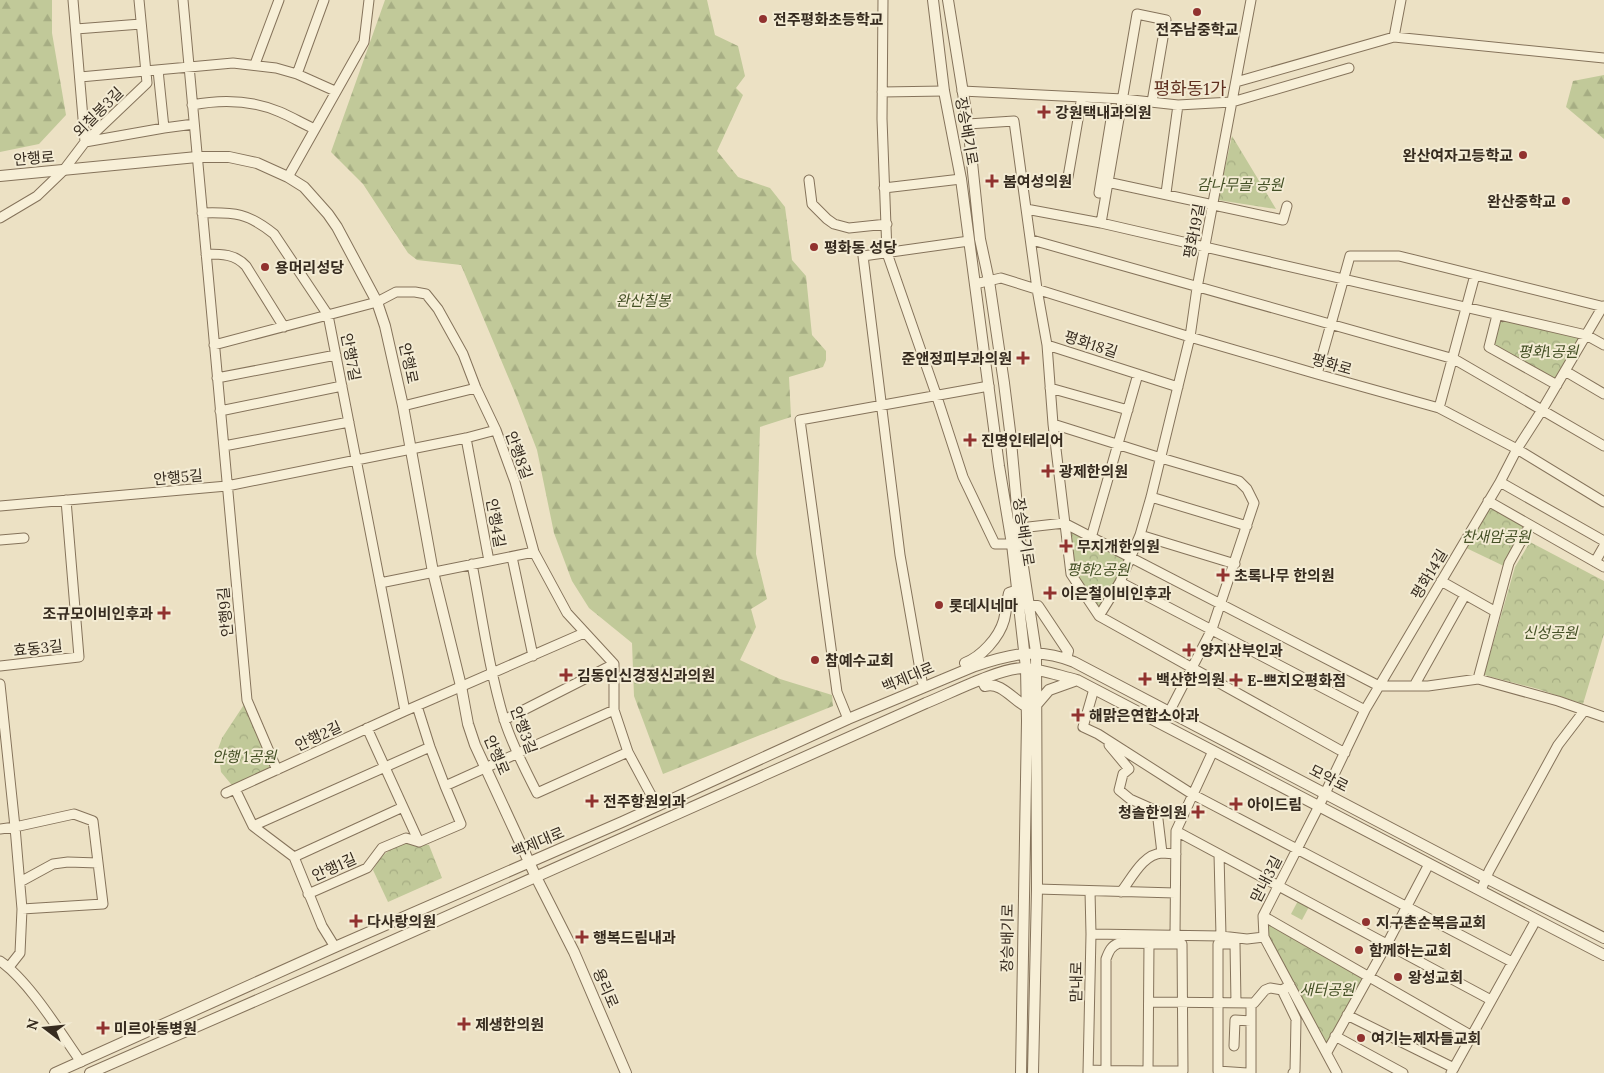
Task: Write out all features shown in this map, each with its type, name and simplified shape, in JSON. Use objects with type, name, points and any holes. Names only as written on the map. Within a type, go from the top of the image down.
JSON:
[{"type":"street","points":[[73,0],[85,142],[194,124]]},
{"type":"street","points":[[139,0],[146,71],[233,63],[255,64],[297,74],[336,91]]},
{"type":"street","name":"안행9길","points":[[183,0],[247,700],[277,770]]},
{"type":"street","points":[[255,64],[279,0]]},
{"type":"street","points":[[297,74],[324,0]]},
{"type":"street","points":[[288,177],[364,42],[369,0]]},
{"type":"street","points":[[883,0],[882,92],[887,253],[963,477],[995,544],[1012,544]]},
{"type":"street","name":"장승배기로","points":[[932,0],[944,91],[961,179],[999,466],[1012,544],[1024,653],[1032,705],[1037,889],[1034,1073]]},
{"type":"street","name":"장승배기로","points":[[948,0],[968,124],[980,239],[1010,431],[1022,560],[1038,671],[1032,705],[1021,1073]]},
{"type":"street","name":"평화19길","points":[[1190,337],[1204,248],[1251,0]]},
{"type":"street","points":[[1394,37],[1401,0]]},
{"type":"street","points":[[1101,223],[1137,14],[1166,20],[1152,102]]},
{"type":"street","points":[[76,29],[141,24]]},
{"type":"street","points":[[1236,82],[1394,37],[1604,58]]},
{"type":"street","points":[[962,91],[1081,101],[1123,99],[1178,105],[1232,102],[1349,68]]},
{"type":"street","points":[[158,70],[164,128]]},
{"type":"street","name":"외칠봉3길","points":[[0,218],[37,196],[63,170],[85,142],[146,83],[146,71],[80,77]]},
{"type":"street","points":[[882,92],[944,91]]},
{"type":"street","points":[[192,105],[230,101],[264,106],[315,129]]},
{"type":"street","points":[[1068,176],[1081,101]]},
{"type":"street","points":[[1081,101],[1107,108],[1112,113],[1099,193]]},
{"type":"street","points":[[1166,194],[1178,105]]},
{"type":"street","points":[[968,124],[1014,121],[1032,240],[1037,289],[1047,344]]},
{"type":"street","name":"안행로","points":[[0,176],[197,157],[229,157],[257,163],[288,177],[304,187],[328,214],[353,255],[377,302],[385,326],[403,406],[433,572],[461,686],[468,724],[486,769],[530,861]]},
{"type":"street","points":[[884,188],[961,179]]},
{"type":"street","points":[[809,180],[812,204],[834,224],[849,228],[887,224]]},
{"type":"street","points":[[1107,182],[1283,220],[1287,206]]},
{"type":"street","points":[[1026,209],[1101,223],[1586,335],[1604,346]]},
{"type":"street","name":"안행7길","points":[[202,213],[222,212],[245,215],[263,225],[279,241],[328,315],[349,422]]},
{"type":"street","points":[[1032,240],[1330,326],[1454,359],[1604,446]]},
{"type":"street","points":[[922,681],[900,555],[863,256],[969,241]]},
{"type":"street","points":[[206,254],[224,254],[241,261],[284,327]]},
{"type":"street","points":[[1317,374],[1350,256],[1399,256],[1603,307]]},
{"type":"street","points":[[1439,408],[1454,359],[1475,275]]},
{"type":"street","name":"평화로","points":[[975,284],[1001,278],[1190,337],[1439,408],[1516,449],[1604,502]]},
{"type":"street","name":"안행8길","points":[[377,302],[396,292],[415,292],[426,294],[438,309],[463,354],[476,388],[496,430],[515,482],[534,552],[567,612],[614,664]]},
{"type":"street","name":"안행7길","points":[[214,345],[377,302]]},
{"type":"street","name":"평화14길","points":[[1319,806],[1365,710],[1500,482],[1516,449],[1542,410],[1603,307]]},
{"type":"street","points":[[1497,315],[1489,347],[1557,385]]},
{"type":"street","points":[[1099,616],[1120,582],[1140,535],[1161,458],[1190,337]]},
{"type":"street","name":"평화18길","points":[[1178,387],[1047,344],[1064,523],[1071,574],[1099,616],[1193,668]]},
{"type":"street","points":[[217,378],[336,355]]},
{"type":"street","points":[[1565,371],[1604,394]]},
{"type":"street","points":[[1091,538],[1138,374]]},
{"type":"street","points":[[220,411],[342,386]]},
{"type":"street","points":[[848,719],[838,692],[800,420],[936,394],[989,386]]},
{"type":"street","points":[[403,406],[476,388]]},
{"type":"street","points":[[1050,388],[1128,410]]},
{"type":"street","points":[[224,446],[349,422],[405,711]]},
{"type":"street","points":[[1054,424],[1239,481],[1247,489],[1254,503],[1212,630],[1163,724]]},
{"type":"street","name":"안행5길","points":[[0,506],[227,486],[466,438],[496,430]]},
{"type":"street","name":"안행4길","points":[[466,438],[489,561]]},
{"type":"street","points":[[1500,482],[1604,541]]},
{"type":"street","points":[[1151,497],[1247,526]]},
{"type":"street","name":"효동3길","points":[[0,666],[79,657],[66,500]]},
{"type":"street","points":[[1488,501],[1604,567]]},
{"type":"street","points":[[1020,528],[1064,523],[1379,686],[1428,686],[1478,679],[1604,717]]},
{"type":"street","points":[[1478,679],[1509,563],[1530,525]]},
{"type":"street","points":[[1140,535],[1235,564]]},
{"type":"street","points":[[0,540],[24,538]]},
{"type":"street","points":[[1595,562],[1604,546]]},
{"type":"street","name":"안행4길","points":[[380,583],[534,552]]},
{"type":"street","name":"안행4길","points":[[512,557],[533,656]]},
{"type":"street","name":"안행3길","points":[[472,564],[504,720],[517,755],[537,793],[628,752]]},
{"type":"street","points":[[1441,581],[1496,612]]},
{"type":"street","points":[[1120,582],[1365,710]]},
{"type":"street","points":[[903,695],[903,689],[975,659],[993,639],[1003,622],[1009,593],[1018,590]]},
{"type":"street","points":[[1414,686],[1465,595]]},
{"type":"street","points":[[1030,606],[1038,606],[1068,652],[1066,659]]},
{"type":"street","points":[[461,686],[584,633]]},
{"type":"street","name":"백제대로","points":[[55,1073],[903,695],[995,659],[1036,652]]},
{"type":"street","name":"모악로","points":[[1036,652],[1056,655],[1066,659],[1604,938]]},
{"type":"street","points":[[504,720],[614,664],[614,710],[628,752],[657,806]]},
{"type":"street","name":"백제대로","points":[[90,1073],[536,877],[753,779],[982,680],[1014,669],[1026,668],[1038,671]]},
{"type":"street","points":[[1193,668],[1344,753]]},
{"type":"street","name":"모악로","points":[[1038,671],[1076,680],[1094,689],[1604,955]]},
{"type":"street","points":[[982,680],[985,686],[990,685],[1000,689],[1013,696],[1021,704],[1032,705],[1049,690],[1076,680]]},
{"type":"street","points":[[0,684],[22,909],[20,953],[9,967]]},
{"type":"street","name":"안행2길","points":[[226,793],[461,686]]},
{"type":"street","points":[[1094,689],[1083,727],[1103,737],[1192,794],[1512,962]]},
{"type":"street","points":[[417,706],[445,786],[614,710]]},
{"type":"street","points":[[1480,890],[1558,745],[1584,711]]},
{"type":"street","points":[[367,728],[419,842]]},
{"type":"street","points":[[1103,737],[1129,769],[1123,774],[1119,790],[1130,799],[1158,812],[1162,853]]},
{"type":"street","points":[[253,826],[430,747]]},
{"type":"street","points":[[1175,935],[1176,831],[1213,751]]},
{"type":"street","name":"안행1길","points":[[308,894],[367,868],[382,848],[406,838],[419,842],[461,824],[445,786]]},
{"type":"street","points":[[235,789],[253,826],[294,857],[322,926],[335,947]]},
{"type":"street","name":"맏내3길","points":[[1319,806],[1263,916],[1264,938],[1286,987],[1327,1052],[1337,1073]]},
{"type":"street","points":[[294,857],[402,807]]},
{"type":"street","points":[[0,829],[74,814],[93,822],[103,904],[22,909]]},
{"type":"street","points":[[1176,831],[1491,1000]]},
{"type":"street","points":[[1121,892],[1148,857],[1162,853],[1176,854]]},
{"type":"street","points":[[1220,854],[1221,936]]},
{"type":"street","name":"용리로","points":[[530,861],[536,877],[574,952],[626,1073]]},
{"type":"street","points":[[20,882],[53,864],[68,862],[98,864]]},
{"type":"street","points":[[1327,1052],[1429,864]]},
{"type":"street","points":[[1037,889],[1175,893]]},
{"type":"street","name":"맏내로","points":[[1088,1071],[1090,891]]},
{"type":"street","points":[[1263,916],[1472,1036]]},
{"type":"street","points":[[1347,1015],[1453,1071],[1536,920]]},
{"type":"street","points":[[1091,934],[1264,938]]},
{"type":"street","points":[[1088,1071],[1183,1071],[1182,944],[1119,943],[1113,945],[1109,951],[1106,959],[1106,1070]]},
{"type":"street","points":[[1148,1071],[1149,944]]},
{"type":"street","points":[[1236,1003],[1235,944],[1218,944],[1218,1071],[1249,1073],[1251,1003]]},
{"type":"street","points":[[0,961],[9,967],[32,994],[81,1062],[85,1073]]},
{"type":"street","points":[[1148,1002],[1254,1003],[1270,984],[1286,987],[1296,1019],[1295,1071],[1293,1073]]},
{"type":"street","points":[[1234,1046],[1235,1020],[1251,1021]]},
{"type":"street","points":[[1335,1036],[1403,1073]]},
{"type":"green space","points":[[0,0],[52,0],[52,33],[66,115],[39,144],[0,152]]},
{"type":"green space","name":"완산칠봉","points":[[385,0],[707,0],[715,35],[738,46],[745,76],[736,88],[743,95],[717,151],[738,177],[770,188],[785,207],[792,260],[806,276],[812,335],[826,351],[826,360],[823,367],[789,377],[791,417],[760,427],[756,554],[767,599],[751,609],[756,627],[740,660],[780,679],[832,695],[833,706],[663,774],[634,696],[632,643],[589,608],[572,581],[554,533],[537,450],[461,265],[417,260],[408,253],[363,184],[331,152]]},
{"type":"green space","points":[[1604,75],[1604,139],[1566,107],[1573,81]]},
{"type":"green space","name":"감나무골 공원","points":[[1232,136],[1276,209],[1218,200]]},
{"type":"green space","name":"평화1공원","points":[[1497,315],[1586,335],[1557,385],[1489,347]]},
{"type":"green space","name":"찬새암공원","points":[[1488,501],[1530,525],[1508,568],[1462,546]]},
{"type":"green space","name":"평화2공원","points":[[1064,523],[1130,557],[1099,616],[1071,574]]},
{"type":"green space","name":"신성공원","points":[[1530,542],[1604,581],[1604,634],[1583,704],[1538,689],[1484,675],[1515,567]]},
{"type":"green space","name":"안행 1공원","points":[[247,700],[277,770],[235,789],[221,772],[218,749],[222,738]]},
{"type":"green space","points":[[408,842],[429,845],[442,878],[388,902],[373,870],[387,852]]},
{"type":"green space","points":[[1300,897],[1311,903],[1302,920],[1291,914]]},
{"type":"green space","name":"새터공원","points":[[1263,916],[1369,977],[1327,1052],[1264,937]]},
{"type":"place","name":"전주남중학교","points":[[1197,12]]},
{"type":"place","name":"전주평화초등학교","points":[[763,19]]},
{"type":"place","name":"강원택내과의원","points":[[1044,112]]},
{"type":"place","name":"완산여자고등학교","points":[[1523,155]]},
{"type":"place","name":"봄여성의원","points":[[992,181]]},
{"type":"place","name":"완산중학교","points":[[1566,201]]},
{"type":"place","name":"평화동 성당","points":[[814,247]]},
{"type":"place","name":"용머리성당","points":[[265,267]]},
{"type":"place","name":"준앤정피부과의원","points":[[1023,358]]},
{"type":"place","name":"진명인테리어","points":[[970,440]]},
{"type":"place","name":"광제한의원","points":[[1048,471]]},
{"type":"place","name":"무지개한의원","points":[[1066,546]]},
{"type":"place","name":"초록나무 한의원","points":[[1223,575]]},
{"type":"place","name":"이은철이비인후과","points":[[1050,593]]},
{"type":"place","name":"롯데시네마","points":[[939,605]]},
{"type":"place","name":"조규모이비인후과","points":[[164,613]]},
{"type":"place","name":"양지산부인과","points":[[1189,650]]},
{"type":"place","name":"참예수교회","points":[[815,660]]},
{"type":"place","name":"김동인신경정신과의원","points":[[566,675]]},
{"type":"place","name":"백산한의원","points":[[1145,679]]},
{"type":"place","name":"E-쁘지오평화점","points":[[1236,680]]},
{"type":"place","name":"해맑은연합소아과","points":[[1078,715]]},
{"type":"place","name":"전주항원외과","points":[[592,801]]},
{"type":"place","name":"아이드림","points":[[1236,804]]},
{"type":"place","name":"청솔한의원","points":[[1198,812]]},
{"type":"place","name":"다사랑의원","points":[[356,921]]},
{"type":"place","name":"지구촌순복음교회","points":[[1366,922]]},
{"type":"place","name":"행복드림내과","points":[[582,937]]},
{"type":"place","name":"함께하는교회","points":[[1359,950]]},
{"type":"place","name":"왕성교회","points":[[1398,977]]},
{"type":"place","name":"제생한의원","points":[[464,1024]]},
{"type":"place","name":"미르아동병원","points":[[103,1028]]},
{"type":"place","name":"여기는제자들교회","points":[[1361,1038]]},
{"type":"district","name":"평화동1가","points":[[1190,88]]}]
